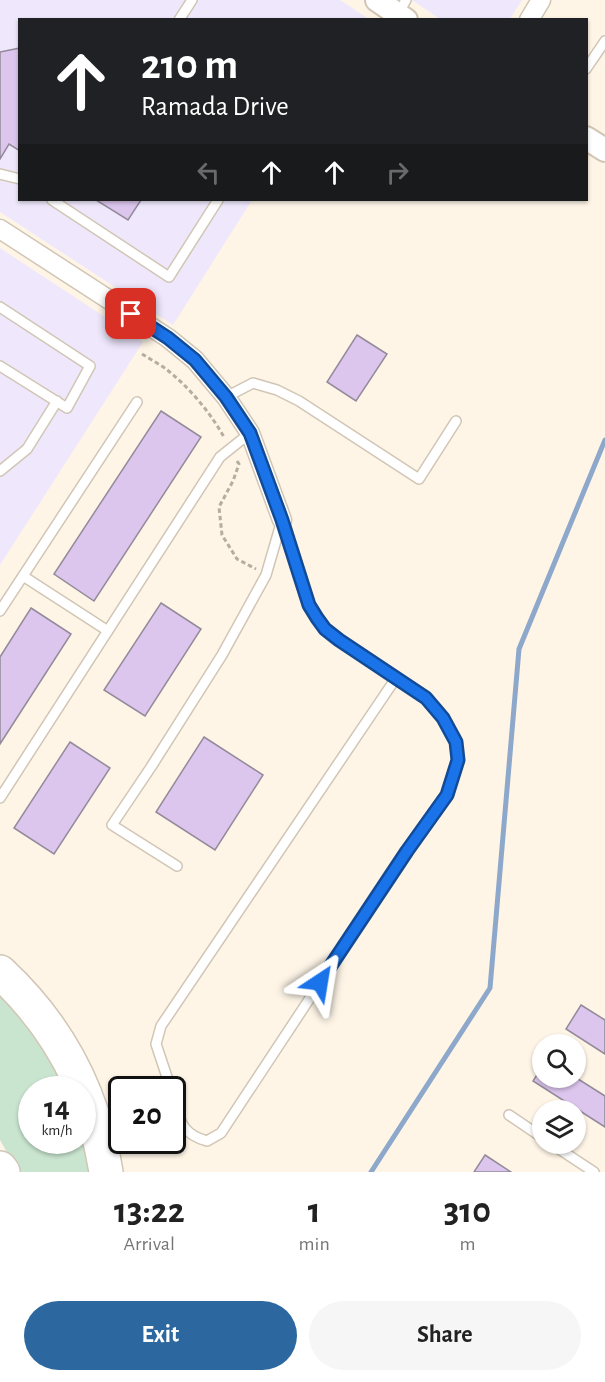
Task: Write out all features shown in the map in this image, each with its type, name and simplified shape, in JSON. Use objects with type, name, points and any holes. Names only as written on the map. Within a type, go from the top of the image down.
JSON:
[{"type":"highway","points":[[0,972],[46,1023],[72,1065],[95,1120],[106,1172]]},
{"type":"highway","points":[[0,1168],[3,1172]]},
{"type":"street","points":[[377,0],[404,11]]},
{"type":"street","points":[[530,18],[538,1]]},
{"type":"street","points":[[588,139],[605,150]]},
{"type":"street","points":[[0,229],[168,338],[195,360],[226,397],[250,433],[282,520]]},
{"type":"lane","points":[[180,18],[192,0]]},
{"type":"lane","points":[[588,66],[605,41]]},
{"type":"lane","points":[[0,173],[18,178]]},
{"type":"lane","points":[[54,201],[170,277],[217,201]]},
{"type":"lane","points":[[0,307],[90,366],[67,408],[0,366]]},
{"type":"lane","points":[[226,397],[253,383],[277,390],[299,401],[418,479],[456,421]]},
{"type":"lane","points":[[0,471],[27,449],[57,401]]},
{"type":"lane","points":[[0,611],[137,402]]},
{"type":"lane","points":[[0,798],[220,457],[250,433]]},
{"type":"lane","points":[[186,1131],[207,1141],[221,1133],[407,851],[447,795],[458,760],[456,742],[443,718],[426,698],[325,629],[309,605],[282,520]]},
{"type":"lane","points":[[177,866],[112,825],[222,655],[266,575],[282,520]]},
{"type":"lane","points":[[23,576],[108,631]]},
{"type":"lane","points":[[167,1076],[156,1044],[161,1026],[396,678]]},
{"type":"lane","points":[[509,1115],[532,1131]]},
{"type":"lane","points":[[567,1154],[594,1172]]},
{"type":"shaded area","points":[[0,0],[340,0],[366,17],[18,18],[18,201],[251,201],[173,325],[0,212]]},
{"type":"shaded area","points":[[412,0],[522,0],[511,18],[438,18]]},
{"type":"shaded area","points":[[0,248],[143,342],[0,565]]},
{"type":"green space","points":[[0,993],[34,1032],[59,1076],[18,1076],[18,1154],[86,1154],[92,1172],[18,1172],[0,1140]]},
{"type":"building","points":[[18,48],[18,150],[9,144],[0,159],[0,52]]},
{"type":"building","points":[[98,201],[140,201],[128,220]]},
{"type":"building","points":[[357,335],[387,354],[356,401],[327,382]]},
{"type":"building","points":[[161,411],[201,437],[94,601],[54,574]]},
{"type":"building","points":[[161,603],[201,629],[145,716],[104,690]]},
{"type":"building","points":[[31,608],[71,634],[0,744],[0,657]]},
{"type":"building","points":[[204,737],[263,775],[215,850],[156,812]]},
{"type":"building","points":[[70,742],[110,768],[54,854],[14,828]]},
{"type":"building","points":[[581,1005],[605,1020],[605,1054],[586,1042],[586,1034],[574,1034],[566,1029]]},
{"type":"building","points":[[586,1084],[605,1096],[605,1127],[586,1115],[586,1100],[563,1100],[544,1088],[586,1088]]},
{"type":"building","points":[[485,1155],[511,1172],[474,1172]]},
{"type":"waterway","points":[[371,1172],[490,988],[519,649],[605,440]]},
{"type":"route","points":[[131,314],[168,338],[195,360],[226,397],[250,433],[282,520],[309,605],[325,629],[426,698],[443,718],[456,742],[458,760],[447,795],[320,982]]}]
